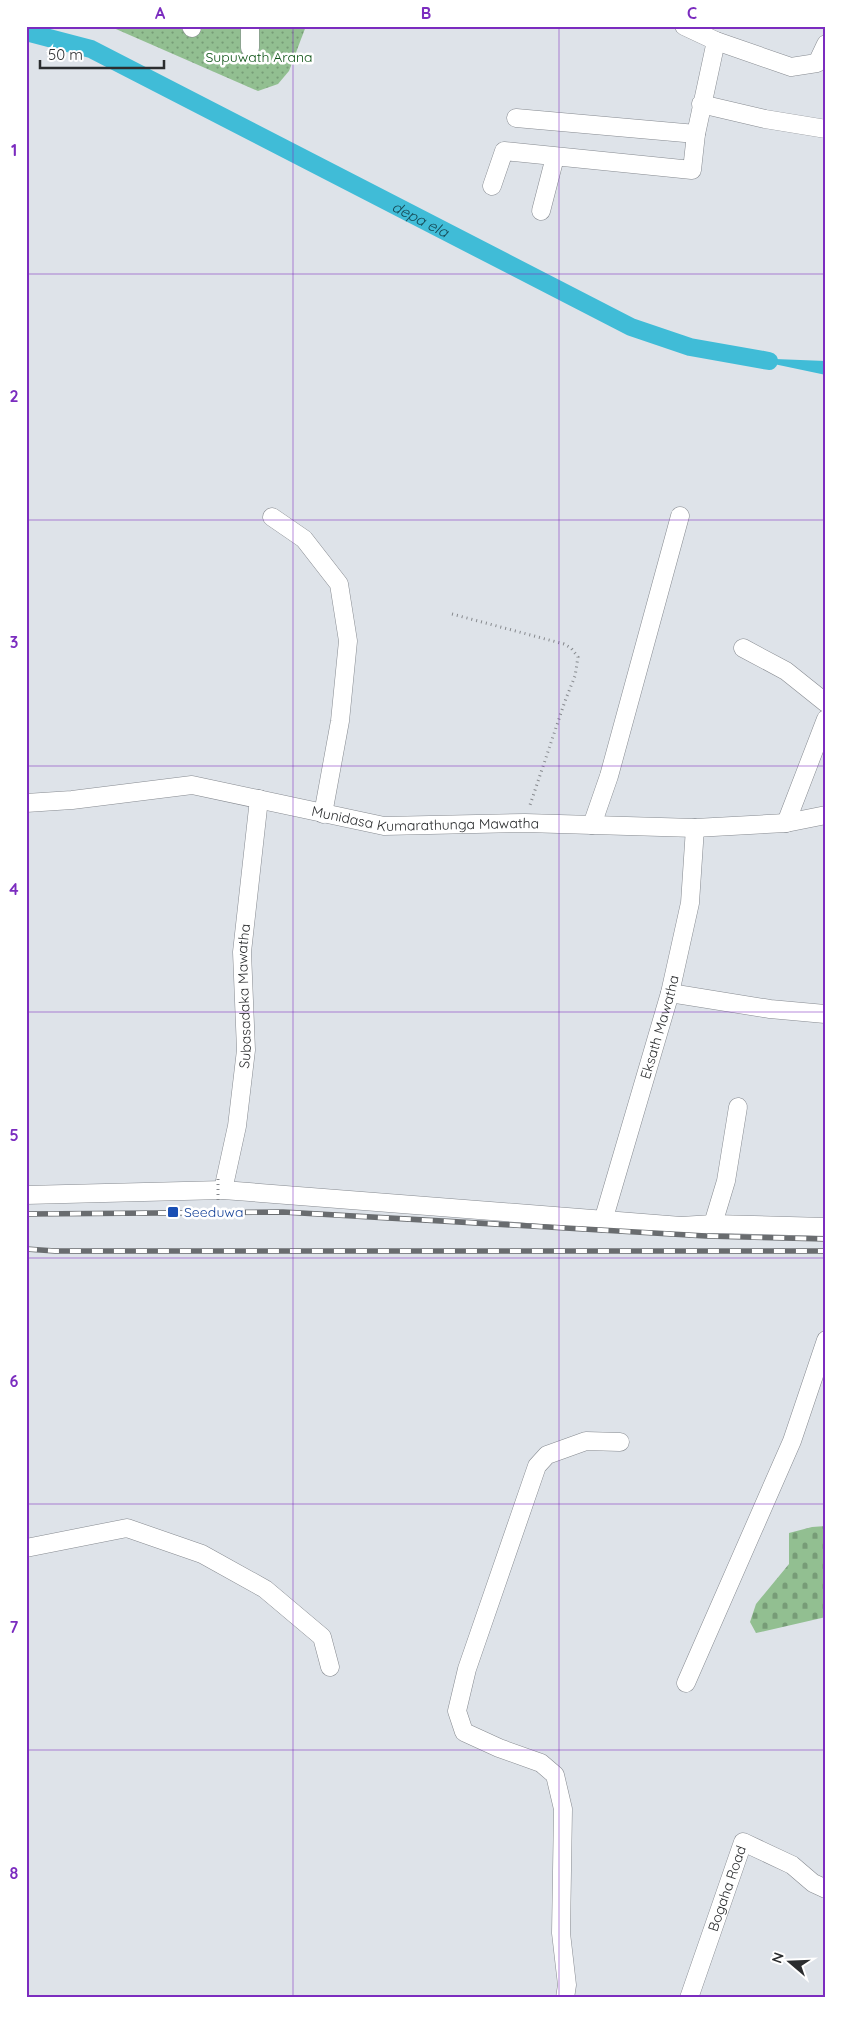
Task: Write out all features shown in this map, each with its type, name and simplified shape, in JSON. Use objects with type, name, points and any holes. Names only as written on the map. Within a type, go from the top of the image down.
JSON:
[{"type":"street","points":[[250,26],[250,48]]},
{"type":"street","points":[[684,26],[716,41],[791,67],[816,63],[826,44]]},
{"type":"street","points":[[492,186],[504,151],[692,170],[701,104],[716,41]]},
{"type":"street","points":[[701,104],[765,119],[826,129]]},
{"type":"street","points":[[516,118],[696,134]]},
{"type":"street","points":[[541,211],[555,157]]},
{"type":"street","points":[[592,825],[609,776],[680,516]]},
{"type":"street","points":[[272,518],[304,539],[339,584],[348,641],[340,721],[323,814]]},
{"type":"street","points":[[743,648],[786,671],[826,703]]},
{"type":"street","points":[[786,823],[826,719]]},
{"type":"street","name":"Munidasa Kumarathunga Mawatha","points":[[26,802],[72,800],[192,785],[384,826],[525,823],[695,828],[786,823],[826,815]]},
{"type":"street","name":"Subasadaka Mawatha","points":[[220,1190],[237,1126],[246,1050],[242,952],[260,799]]},
{"type":"street","name":"Eksath Mawatha","points":[[603,1220],[670,993],[690,903],[695,828]]},
{"type":"street","points":[[670,993],[825,1014]]},
{"type":"street","points":[[713,1224],[726,1181],[738,1107]]},
{"type":"street","points":[[26,1195],[220,1190],[681,1226],[713,1224],[826,1227]]},
{"type":"street","points":[[686,1683],[792,1441],[826,1340]]},
{"type":"street","points":[[565,1998],[567,1985],[561,1933],[563,1809],[555,1775],[540,1763],[499,1748],[464,1732],[457,1712],[467,1669],[537,1466],[547,1455],[586,1441],[620,1442]]},
{"type":"street","points":[[26,1548],[128,1528],[202,1554],[265,1589],[322,1637],[330,1667]]},
{"type":"street","name":"Bogaha Road","points":[[689,1998],[743,1842],[792,1865],[813,1883],[826,1888]]},
{"type":"path","points":[[452,614],[564,644],[571,648],[578,658],[575,676],[562,709],[525,823]]},
{"type":"green space","name":"Supuwath Arana","points":[[109,26],[306,26],[289,71],[278,84],[258,91]]},
{"type":"green space","points":[[826,1526],[826,1617],[756,1633],[750,1622],[756,1604],[789,1564],[789,1533],[812,1527]]},
{"type":"water","points":[[746,358],[826,361],[826,375]]},
{"type":"waterway","name":"depa ela","points":[[26,32],[91,49],[631,327],[690,347],[769,361]]},
{"type":"railway","points":[[26,1214],[283,1212],[706,1236],[826,1239]]},
{"type":"railway","points":[[26,1249],[55,1251],[826,1251]]},
{"type":"place","name":"Seeduwa","points":[[173,1212]]}]
